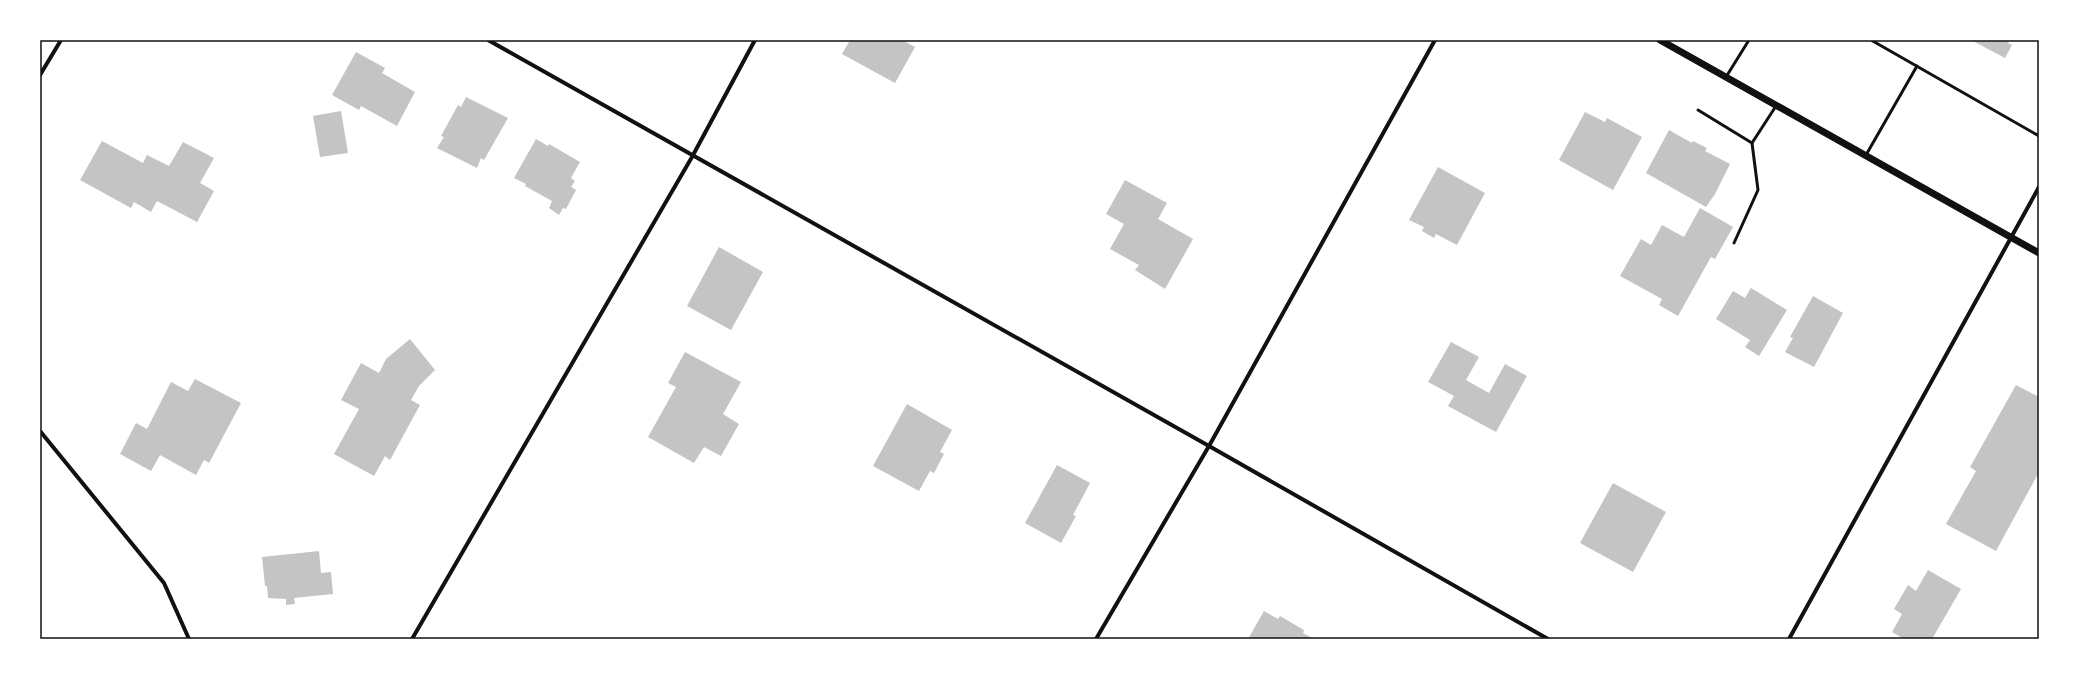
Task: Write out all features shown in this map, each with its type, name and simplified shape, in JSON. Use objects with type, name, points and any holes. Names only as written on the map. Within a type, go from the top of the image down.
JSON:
[{"type":"street","points":[[40,75],[61,40]]},
{"type":"street","points":[[488,40],[692,157],[1209,446],[1548,639]]},
{"type":"street","points":[[412,639],[692,157],[755,40]]},
{"type":"street","points":[[1096,639],[1209,446],[1435,40]]},
{"type":"street","points":[[1660,40],[2039,253]]},
{"type":"street","points":[[1789,639],[2039,186]]},
{"type":"street","points":[[40,431],[164,583],[189,639]]},
{"type":"lane","points":[[1726,77],[1749,40]]},
{"type":"lane","points":[[1872,40],[2039,136]]},
{"type":"lane","points":[[1866,155],[1917,66]]},
{"type":"lane","points":[[1734,243],[1758,190],[1752,143],[1776,106]]},
{"type":"lane","points":[[1698,110],[1752,143]]},
{"type":"building","points":[[850,40],[902,40],[915,47],[895,83],[842,54]]},
{"type":"building","points":[[1971,40],[2010,40],[2008,43],[2012,45],[2005,58]]},
{"type":"building","points":[[356,52],[385,68],[382,73],[415,92],[397,126],[361,106],[359,110],[332,95]]},
{"type":"building","points":[[466,97],[508,118],[484,160],[481,158],[477,168],[437,148],[444,137],[441,136],[458,105],[461,107]]},
{"type":"building","points":[[341,111],[348,153],[320,157],[313,116]]},
{"type":"building","points":[[1585,112],[1605,122],[1607,118],[1642,137],[1613,190],[1559,160]]},
{"type":"building","points":[[1669,130],[1692,143],[1693,141],[1707,148],[1705,151],[1730,164],[1715,194],[1706,207],[1646,173]]},
{"type":"building","points":[[536,139],[548,146],[549,144],[580,162],[571,178],[575,181],[571,187],[576,190],[566,209],[563,208],[559,215],[549,208],[552,201],[514,178]]},
{"type":"building","points":[[102,141],[143,163],[147,155],[169,166],[183,142],[214,158],[200,183],[214,191],[197,222],[157,201],[151,212],[134,202],[131,208],[80,180]]},
{"type":"building","points":[[1438,167],[1485,193],[1457,245],[1436,234],[1434,238],[1422,231],[1424,227],[1409,220]]},
{"type":"building","points":[[1125,180],[1167,203],[1158,219],[1193,239],[1165,289],[1135,270],[1139,265],[1110,249],[1124,224],[1106,214]]},
{"type":"building","points":[[1700,208],[1733,227],[1715,259],[1711,257],[1678,316],[1659,305],[1662,299],[1620,276],[1641,239],[1651,245],[1662,225],[1684,237]]},
{"type":"building","points":[[719,247],[763,272],[731,330],[687,306]]},
{"type":"building","points":[[1751,288],[1787,310],[1759,356],[1745,347],[1750,340],[1716,319],[1733,291],[1745,298]]},
{"type":"building","points":[[1813,296],[1843,313],[1814,367],[1785,352],[1793,338],[1790,337]]},
{"type":"building","points":[[410,339],[435,370],[419,386],[411,400],[420,405],[390,460],[385,456],[374,476],[334,454],[359,409],[341,400],[361,363],[379,373],[386,359]]},
{"type":"building","points":[[1451,342],[1479,357],[1466,380],[1489,393],[1505,364],[1527,376],[1496,432],[1448,406],[1454,396],[1428,382]]},
{"type":"building","points":[[685,352],[741,382],[723,414],[739,424],[721,456],[704,447],[694,463],[648,437],[676,387],[668,383]]},
{"type":"building","points":[[195,379],[241,403],[209,463],[204,460],[196,475],[160,455],[151,471],[120,454],[136,423],[147,429],[171,382],[188,391]]},
{"type":"building","points":[[2016,385],[2039,397],[2039,472],[1996,551],[1946,524],[1976,471],[1970,467]]},
{"type":"building","points":[[907,404],[952,430],[940,452],[944,454],[934,473],[930,471],[919,491],[873,466]]},
{"type":"building","points":[[1057,465],[1090,483],[1073,515],[1076,516],[1061,543],[1025,523]]},
{"type":"building","points":[[1613,483],[1666,512],[1633,572],[1580,543]]},
{"type":"building","points":[[319,551],[321,573],[331,572],[333,594],[294,598],[295,604],[286,605],[286,599],[268,598],[267,586],[265,586],[262,557]]},
{"type":"building","points":[[1928,570],[1961,589],[1932,639],[1904,639],[1892,632],[1902,614],[1894,609],[1908,585],[1916,591]]},
{"type":"building","points":[[1264,611],[1278,619],[1280,616],[1304,630],[1303,633],[1314,639],[1248,639]]}]
